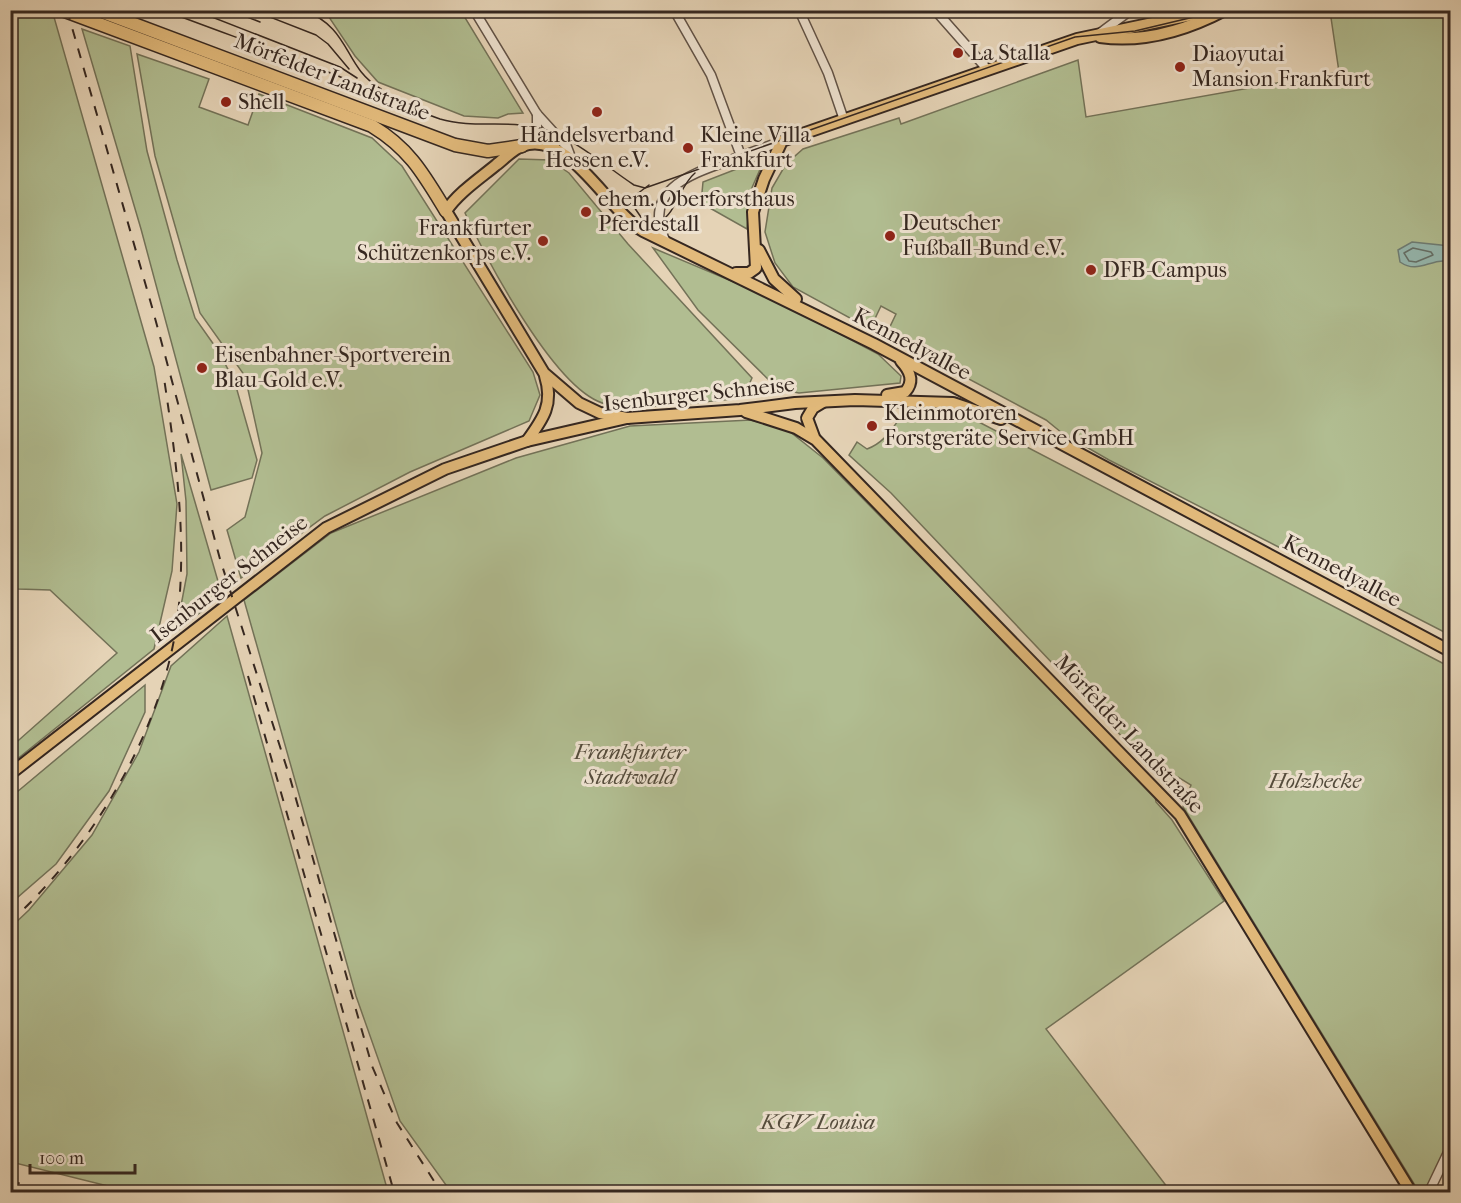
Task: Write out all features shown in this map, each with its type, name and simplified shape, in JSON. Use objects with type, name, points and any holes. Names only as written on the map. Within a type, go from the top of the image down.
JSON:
[{"type":"highway","name":"Mörfelder Landstraße","points":[[62,10],[372,126],[395,140],[414,159],[446,211]]},
{"type":"highway","name":"Mörfelder Landstraße","points":[[97,10],[455,145],[488,151],[523,145]]},
{"type":"main road","points":[[733,273],[748,273],[755,269],[756,243],[753,222],[756,200],[782,141],[1060,45],[1215,10]]},
{"type":"main road","points":[[1094,36],[1123,40],[1145,37],[1189,26],[1225,10]]},
{"type":"main road","points":[[523,145],[459,196],[446,211],[544,373],[549,390],[549,403],[545,416],[527,441]]},
{"type":"main road","name":"Kennedyallee","points":[[523,145],[554,147],[572,160],[628,220],[666,242],[733,273],[897,356],[1024,426],[1450,651]]},
{"type":"main road","points":[[756,243],[774,279],[794,298],[810,308],[813,314]]},
{"type":"main road","points":[[847,401],[904,392],[910,384],[911,375],[897,356]]},
{"type":"main road","points":[[544,373],[579,403],[600,412],[627,418]]},
{"type":"main road","points":[[816,440],[807,418],[812,410],[825,401]]},
{"type":"main road","name":"Isenburger Schneise","points":[[10,774],[326,528],[445,469],[527,441],[627,418],[825,401],[953,403],[1024,426]]},
{"type":"main road","name":"Mörfelder Landstraße","points":[[740,410],[793,426],[816,440],[1180,815],[1411,1192]]},
{"type":"street","points":[[474,10],[537,114],[567,147],[572,160]]},
{"type":"street","points":[[674,10],[711,75],[741,156]]},
{"type":"street","points":[[799,10],[828,73],[844,120]]},
{"type":"street","points":[[935,10],[987,69]]},
{"type":"street","points":[[1094,36],[1131,10]]},
{"type":"street","points":[[523,145],[537,131],[537,114]]},
{"type":"street","points":[[666,242],[659,223],[662,206],[676,184],[691,174],[782,141]]},
{"type":"street","points":[[1429,1192],[1450,1149]]},
{"type":"green space","points":[[10,11],[34,11],[54,17],[154,367],[177,504],[172,571],[154,649],[11,764],[11,747],[117,653],[50,590],[18,589],[11,586]]},
{"type":"green space","points":[[314,11],[461,11],[523,113],[508,114],[498,118],[464,116],[378,82],[355,56],[329,17]]},
{"type":"green space","points":[[1330,11],[1450,11],[1450,635],[1109,460],[1062,433],[1046,420],[886,335],[896,314],[881,306],[870,329],[793,287],[775,263],[765,232],[772,188],[786,164],[803,149],[899,118],[901,124],[1078,60],[1086,117],[1339,72]]},
{"type":"green space","name":"Eisenbahner-Sportverein Blau-Gold e.V.","points":[[82,29],[130,46],[147,151],[177,260],[195,318],[219,352],[235,383],[257,460],[252,478],[211,490],[141,229]]},
{"type":"green space","points":[[137,54],[209,79],[199,107],[248,125],[259,94],[372,138],[402,166],[533,372],[540,395],[529,421],[410,472],[325,516],[241,578],[227,530],[245,517],[262,453],[245,376],[200,313],[155,156]]},
{"type":"green space","points":[[765,158],[751,190],[747,229],[701,203],[703,182]]},
{"type":"green space","points":[[519,159],[550,160],[569,173],[628,244],[752,378],[743,398],[655,406],[620,406],[606,404],[586,394],[566,376],[545,351],[525,321],[489,260],[465,213]]},
{"type":"green space","points":[[653,248],[774,299],[878,354],[901,376],[900,383],[799,393],[778,389],[698,310]]},
{"type":"green space","name":"Holzhecke","points":[[910,407],[952,408],[1450,667],[1450,1140],[1427,1187],[1416,1187],[1183,807],[1191,785],[1178,777],[1165,782],[891,493],[849,455],[857,442],[867,449],[875,446]]},
{"type":"green space","name":"Frankfurter Stadtwald","points":[[751,420],[789,431],[823,458],[1155,796],[1156,802],[1172,820],[1224,901],[1046,1029],[1171,1192],[451,1192],[400,1121],[356,996],[244,600],[331,533],[516,458],[630,426]]},
{"type":"green space","points":[[181,454],[222,595],[176,632],[187,574],[186,501]]},
{"type":"green space","points":[[227,616],[388,1192],[132,1192],[11,1162],[11,927],[29,910],[92,835],[139,752],[171,666]]},
{"type":"green space","points":[[145,685],[145,712],[109,791],[56,864],[11,903],[11,797]]},
{"type":"water","points":[[1412,242],[1450,246],[1450,262],[1407,266],[1400,262],[1398,250]]},
{"type":"tram line","points":[[163,10],[321,69],[440,119],[463,123],[531,126],[559,135],[585,150],[634,185],[645,188],[1075,37],[1135,31],[1223,10]]},
{"type":"tram line","points":[[194,10],[340,67],[357,78]]},
{"type":"tram line","points":[[229,10],[260,22]]},
{"type":"tram line","points":[[252,10],[316,35],[328,44],[349,69]]},
{"type":"tram line","points":[[303,10],[331,27],[359,70],[381,89]]},
{"type":"tram line","points":[[649,185],[637,194],[634,207],[643,220],[659,222],[670,212],[685,185],[695,173]]},
{"type":"railway","points":[[67,10],[152,307],[220,559],[290,778],[372,1066],[397,1123],[441,1192]]},
{"type":"railway","points":[[10,922],[42,891],[99,818],[144,735],[160,692],[172,648],[181,576],[180,519],[164,378]]},
{"type":"railway","points":[[248,676],[394,1192]]},
{"type":"railway","points":[[10,1181],[53,1192]]},
{"type":"place","name":"La Stalla","points":[[958,53]]},
{"type":"place","name":"Diaoyutai Mansion Frankfurt","points":[[1180,67]]},
{"type":"place","name":"Shell","points":[[226,102]]},
{"type":"place","name":"Handelsverband Hessen e.V.","points":[[597,112]]},
{"type":"place","name":"Kleine Villa Frankfurt","points":[[688,148]]},
{"type":"place","name":"ehem. Oberforsthaus Pferdestall","points":[[586,212]]},
{"type":"place","name":"Deutscher Fußball-Bund e.V.","points":[[890,236]]},
{"type":"place","name":"Frankfurter Schützenkorps e.V.","points":[[543,241]]},
{"type":"place","name":"DFB-Campus","points":[[1091,270]]},
{"type":"place","name":"Eisenbahner-Sportverein Blau-Gold e.V.","points":[[202,368]]},
{"type":"place","name":"Kleinmotoren Forstgeräte Service GmbH","points":[[872,426]]},
{"type":"park label","name":"KGV Louisa","points":[[818,1122]]}]
